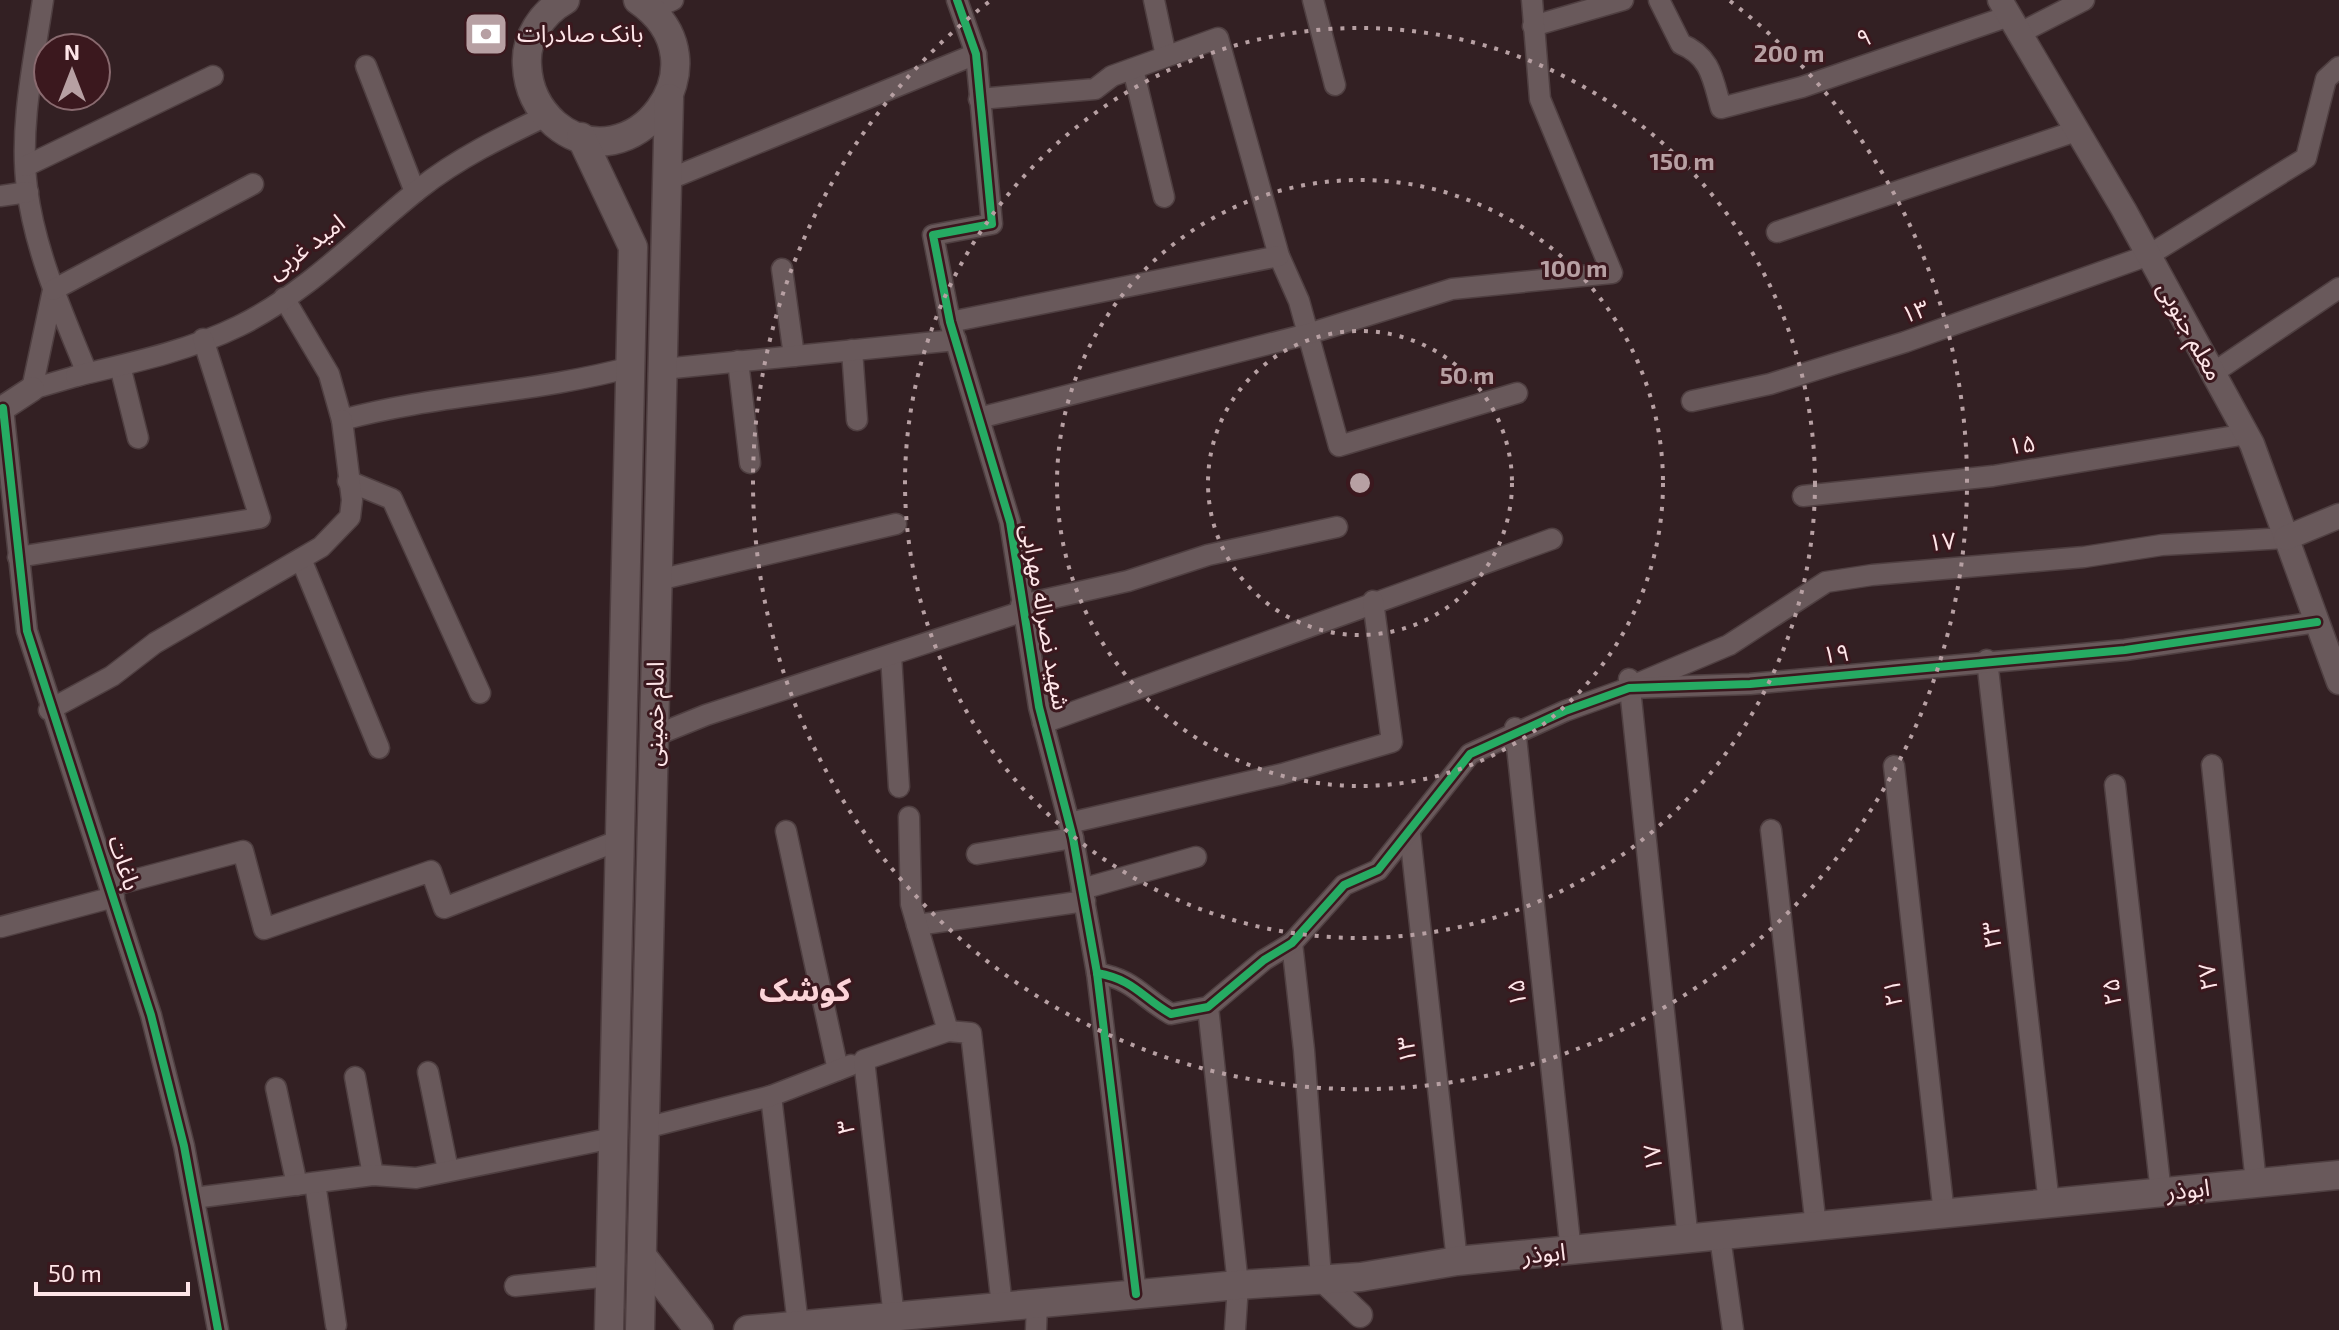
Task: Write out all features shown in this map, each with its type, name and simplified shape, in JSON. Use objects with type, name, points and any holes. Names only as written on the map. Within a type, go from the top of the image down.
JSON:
[{"type":"main road","points":[[527,0],[531,38],[527,79],[534,99],[546,116],[562,129],[581,137],[602,140],[622,137],[657,115],[669,98]]},
{"type":"main road","points":[[531,38],[541,20],[565,0]]},
{"type":"main road","name":"امام خمینی","points":[[640,1330],[669,98],[675,80],[675,51],[654,3]]},
{"type":"main road","name":"امام خمینی","points":[[581,137],[633,247],[609,1330]]},
{"type":"main road","name":"ابوذر","points":[[748,1330],[1002,1306],[1036,1316],[1136,1294],[1361,1277],[1457,1261],[2339,1175]]},
{"type":"main road","points":[[642,1256],[699,1330]]},
{"type":"street","points":[[43,0],[26,166],[28,192],[53,290],[82,375]]},
{"type":"street","name":"شهید نصراله مهرابی","points":[[957,0],[976,54],[992,224],[933,235],[953,331],[1010,522],[1021,608],[1043,723],[1071,830],[1097,973],[1136,1294]]},
{"type":"street","points":[[1154,0],[1166,56]]},
{"type":"street","points":[[1313,0],[1335,85]]},
{"type":"street","points":[[979,418],[1308,334],[1452,289],[1612,273],[1540,99],[1532,0]]},
{"type":"street","points":[[1533,26],[1623,0]]},
{"type":"street","name":"۹","points":[[1659,0],[1681,44],[1708,61],[1721,108],[1802,87],[2009,16]]},
{"type":"street","points":[[2009,16],[2084,0]]},
{"type":"street","name":"معلم جنوبی","points":[[2009,16],[2149,255],[2247,434],[2339,682]]},
{"type":"street","points":[[979,99],[1095,89],[1112,76],[1218,38],[1279,256],[1299,301],[1339,446],[1517,393]]},
{"type":"street","points":[[667,180],[976,54]]},
{"type":"street","points":[[366,66],[415,192]]},
{"type":"street","name":"۱۳","points":[[1692,401],[1770,384],[1905,342],[2149,255],[2306,158],[2326,79],[2339,67]]},
{"type":"street","points":[[1133,69],[1164,197]]},
{"type":"street","points":[[26,166],[213,76]]},
{"type":"street","name":"امید غربی","points":[[32,389],[120,366],[239,326],[284,298],[347,251],[415,192],[472,152],[546,116]]},
{"type":"street","points":[[1777,232],[2076,131]]},
{"type":"street","points":[[53,290],[253,184]]},
{"type":"street","points":[[0,196],[28,192]]},
{"type":"street","points":[[663,369],[852,350],[953,331],[1279,256]]},
{"type":"street","points":[[782,269],[794,356]]},
{"type":"street","points":[[2213,373],[2339,288]]},
{"type":"street","points":[[2,409],[32,389],[53,290]]},
{"type":"street","points":[[49,710],[112,676],[155,643],[321,547],[350,517],[342,420],[329,374],[284,298]]},
{"type":"street","points":[[18,557],[260,518],[203,339]]},
{"type":"street","points":[[852,350],[857,420]]},
{"type":"street","points":[[738,361],[750,463]]},
{"type":"street","points":[[120,366],[138,438]]},
{"type":"street","points":[[342,420],[408,403],[555,384],[631,367]]},
{"type":"street","name":"باغات","points":[[2,409],[27,631],[49,710],[113,892],[151,1015],[184,1146],[218,1330]]},
{"type":"street","name":"۱۵","points":[[1803,496],[1993,476],[2247,434]]},
{"type":"street","points":[[348,481],[392,499],[480,693]]},
{"type":"street","points":[[2286,538],[2339,516]]},
{"type":"street","points":[[658,580],[896,524]]},
{"type":"street","points":[[654,736],[1021,608],[1128,581],[1208,555],[1337,527]]},
{"type":"street","name":"۱۷","points":[[1688,1240],[1629,684],[1729,645],[1826,582],[1872,575],[2084,557],[2162,545],[2286,538]]},
{"type":"street","points":[[1043,723],[1231,657],[1373,601],[1552,539]]},
{"type":"street","points":[[301,559],[379,748]]},
{"type":"street","points":[[977,854],[1392,742],[1373,601]]},
{"type":"street","name":"۱۹","points":[[1208,1007],[1264,960],[1292,943],[1344,885],[1378,870],[1410,834],[1470,754],[1629,684],[1750,684],[1987,660],[2125,650],[2317,622]]},
{"type":"street","points":[[891,655],[899,787]]},
{"type":"street","name":"۲۳","points":[[1987,660],[2049,1204]]},
{"type":"street","name":"۱۵","points":[[1516,732],[1571,1252]]},
{"type":"street","name":"۲۷","points":[[2212,765],[2256,1183]]},
{"type":"street","name":"۲۱","points":[[1894,766],[1944,1214]]},
{"type":"street","name":"۲۵","points":[[2115,785],[2161,1193]]},
{"type":"street","points":[[909,817],[911,904],[948,1031]]},
{"type":"street","points":[[1771,830],[1816,1227]]},
{"type":"street","points":[[786,831],[838,1070]]},
{"type":"street","name":"۱۳","points":[[1410,834],[1457,1261]]},
{"type":"street","points":[[1,927],[243,851],[264,929],[431,871],[444,908],[620,840]]},
{"type":"street","points":[[917,925],[1083,895],[1196,857]]},
{"type":"street","points":[[1292,943],[1304,1050],[1321,1278],[1360,1323]]},
{"type":"street","points":[[1097,973],[1136,986],[1154,1004],[1171,1014],[1208,1007],[1238,1285],[1235,1330]]},
{"type":"street","points":[[645,1128],[771,1096],[948,1031],[971,1033],[1002,1306]]},
{"type":"street","name":"۳","points":[[864,1060],[894,1317]]},
{"type":"street","points":[[428,1072],[448,1170]]},
{"type":"street","points":[[355,1077],[373,1175]]},
{"type":"street","points":[[276,1088],[306,1184],[336,1325]]},
{"type":"street","points":[[771,1096],[798,1325]]},
{"type":"street","points":[[194,1198],[373,1175],[416,1178],[613,1138]]},
{"type":"street","points":[[1720,1237],[1733,1330]]},
{"type":"street","points":[[515,1286],[610,1276]]},
{"type":"street","points":[[1360,1323],[1361,1277]]},
{"type":"cycle path","points":[[957,0],[976,54],[992,224],[933,235],[950,322],[1010,522],[1039,707],[1073,838],[1097,973],[1136,1294]]},
{"type":"cycle path","points":[[3,408],[27,631],[151,1015],[184,1146],[218,1330]]},
{"type":"cycle path","points":[[1097,973],[1120,980],[1171,1014],[1208,1007],[1264,960],[1292,943],[1344,885],[1378,870],[1470,754],[1565,711],[1629,688],[1750,684],[2125,650],[2317,622]]},
{"type":"place","name":"بانک صادرات","points":[[486,34]]},
{"type":"district","name":"کوشک","points":[[805,990]]}]
